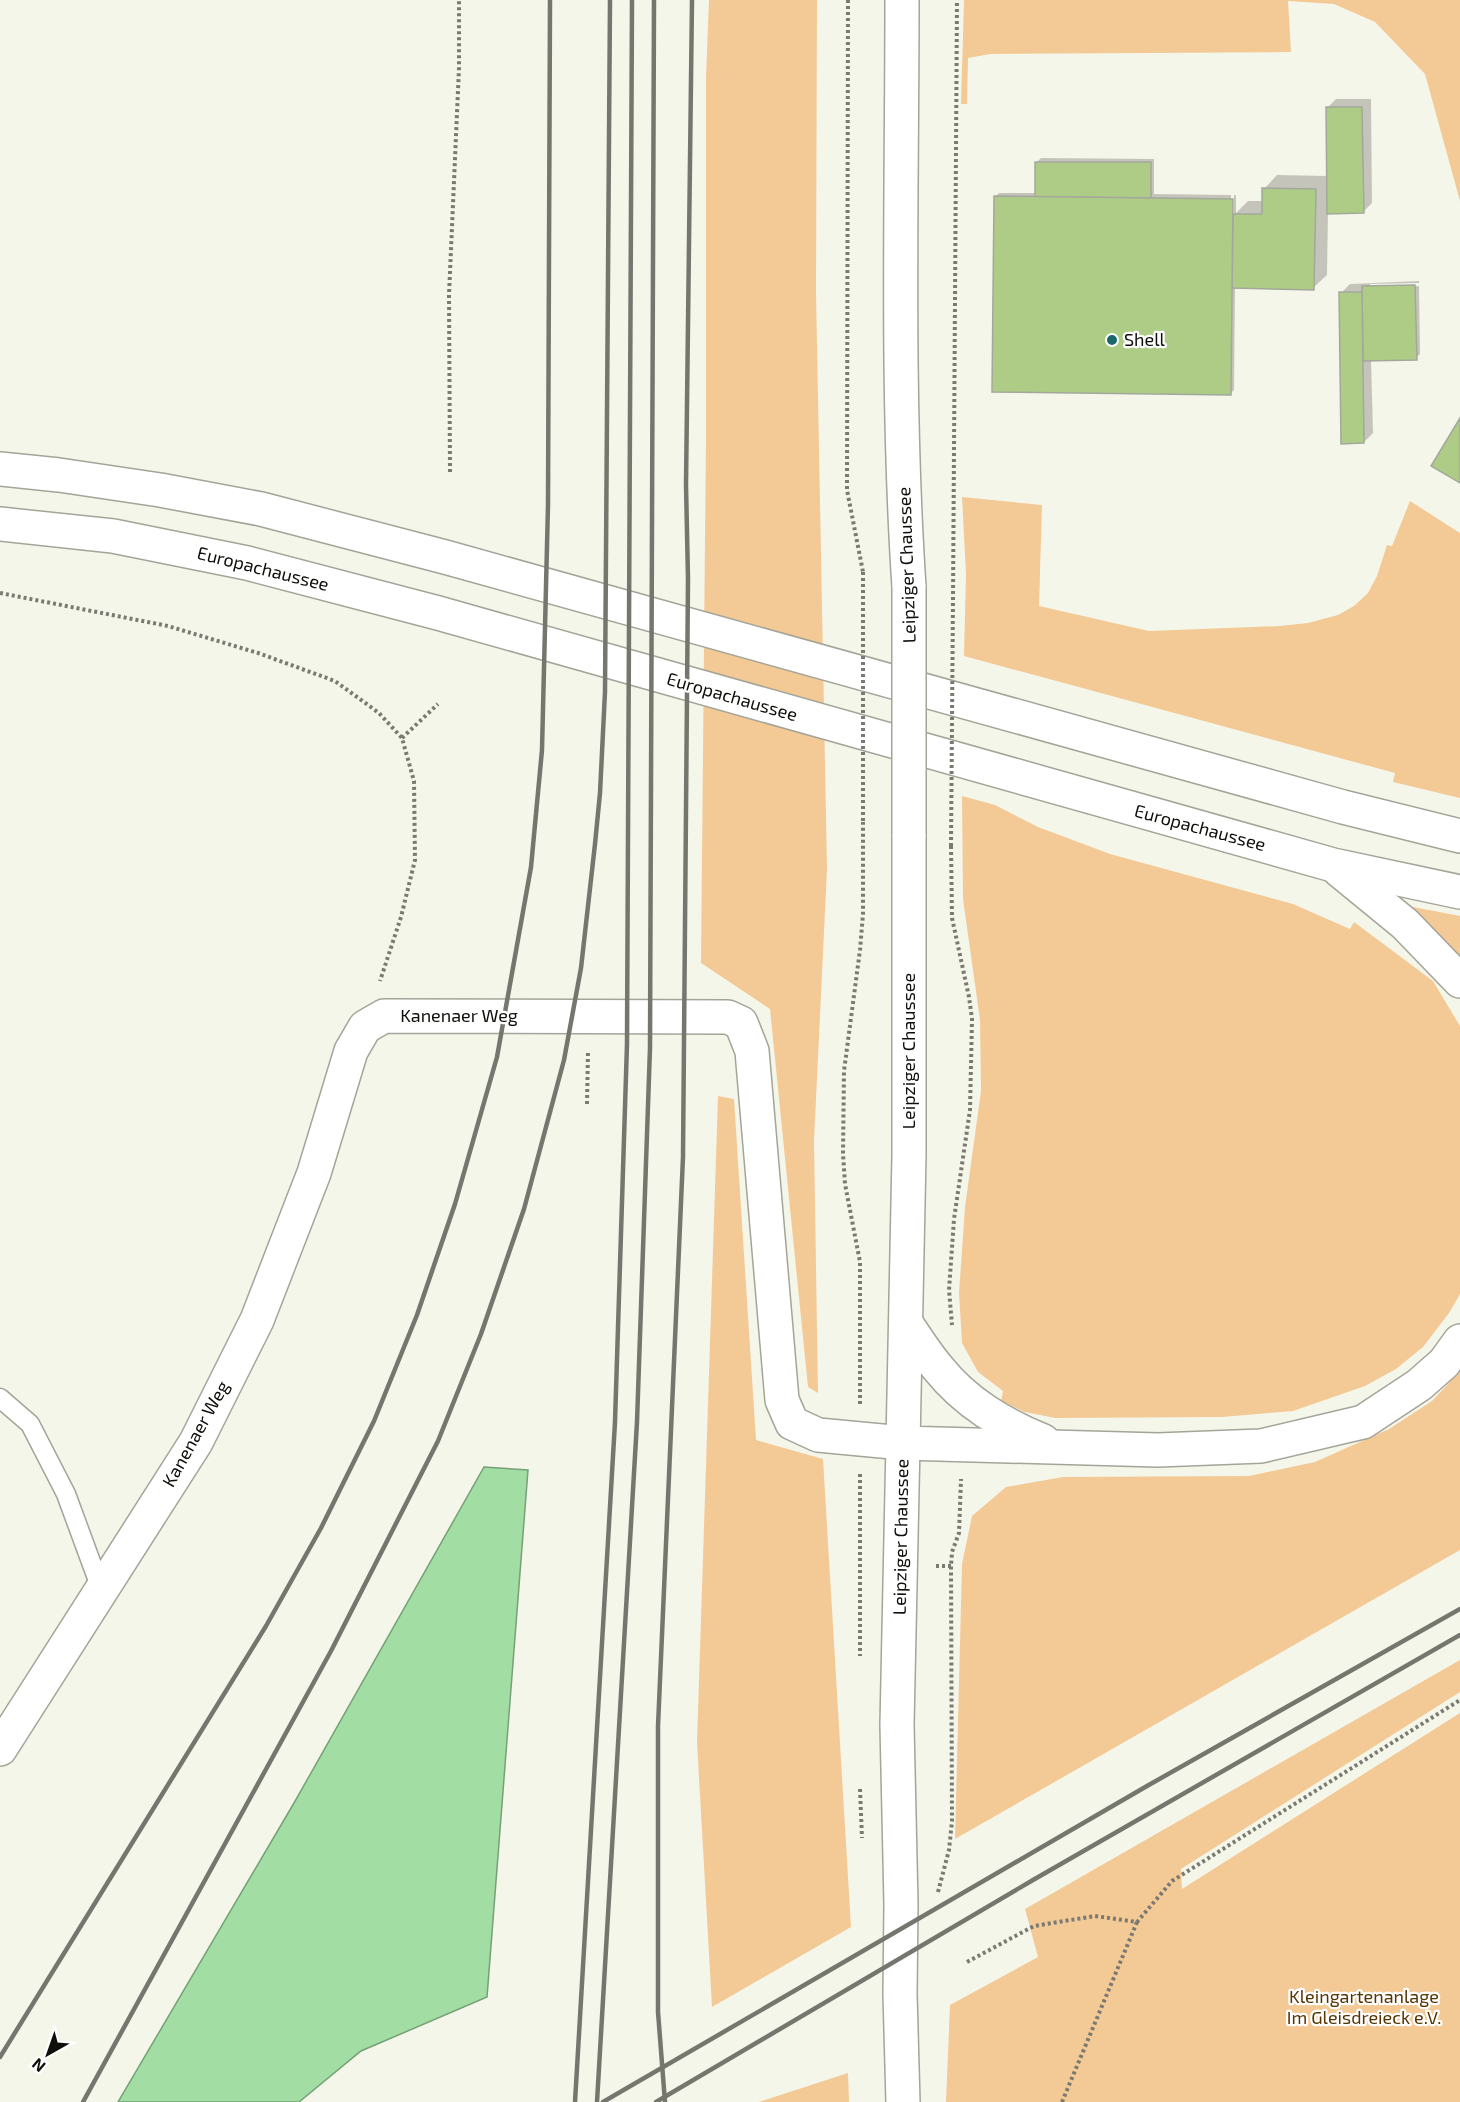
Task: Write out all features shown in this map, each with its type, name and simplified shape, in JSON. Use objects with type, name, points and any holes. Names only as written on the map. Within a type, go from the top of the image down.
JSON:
[{"type":"main road","name":"Leipziger Chaussee","points":[[902,0],[902,429],[909,587],[909,1155],[897,1725],[903,2102]]},
{"type":"main road","points":[[0,469],[149,488],[273,511],[1332,804],[1460,836]]},
{"type":"main road","name":"Europachaussee","points":[[0,524],[113,536],[248,563],[450,617],[1333,865],[1460,892]]},
{"type":"main road","points":[[1333,865],[1405,924],[1460,981]]},
{"type":"main road","name":"Kanenaer Weg","points":[[0,1749],[100,1589],[196,1442],[257,1320],[314,1173],[351,1051],[365,1027],[384,1016],[728,1017],[741,1023],[752,1051],[782,1400],[792,1423],[818,1435],[903,1443],[1158,1450],[1261,1446],[1362,1422],[1419,1385],[1444,1363],[1460,1341]]},
{"type":"main road","points":[[906,1323],[937,1367],[954,1387],[975,1405],[1021,1432],[1056,1447]]},
{"type":"lane","points":[[0,1398],[30,1424],[66,1494],[100,1589]]},
{"type":"path","points":[[450,472],[449,295],[459,68],[459,0]]},
{"type":"path","points":[[848,0],[847,490],[863,572],[863,822]]},
{"type":"path","points":[[951,846],[957,0]]},
{"type":"path","points":[[0,593],[168,626],[258,653],[335,681],[379,713],[402,738],[414,781],[415,860],[400,917],[365,1027]]},
{"type":"path","points":[[402,738],[438,704]]},
{"type":"path","points":[[587,1104],[588,1041]]},
{"type":"path","points":[[1062,2102],[1137,1922],[1172,1881],[1460,1700]]},
{"type":"path","points":[[968,1962],[1034,1926],[1095,1916],[1137,1922]]},
{"type":"green space","points":[[709,0],[817,0],[816,292],[827,869],[814,1141],[818,1393],[808,1387],[770,1009],[701,963],[706,434],[706,78]]},
{"type":"green space","points":[[964,0],[1460,0],[1460,201],[1425,74],[1375,22],[1334,4],[1288,1],[1291,52],[990,54],[968,58],[967,104],[961,104]]},
{"type":"green space","points":[[962,497],[1042,505],[1039,606],[1149,631],[1280,626],[1308,623],[1338,615],[1354,606],[1368,593],[1377,576],[1387,545],[1392,546],[1410,501],[1460,533],[1460,798],[1393,782],[1395,773],[964,656],[966,574]]},
{"type":"green space","points":[[962,796],[995,805],[1038,827],[1110,854],[1293,904],[1350,929],[1354,922],[1433,981],[1460,1026],[1460,1294],[1449,1313],[1423,1347],[1396,1369],[1365,1386],[1293,1411],[1222,1417],[1055,1418],[1025,1412],[1001,1401],[1003,1391],[978,1372],[962,1343],[959,1293],[965,1207],[981,1091],[980,1020],[963,899]]},
{"type":"green space","points":[[1413,907],[1460,916],[1460,959],[1410,914]]},
{"type":"green space","points":[[718,1096],[734,1099],[756,1440],[823,1459],[851,1927],[712,2007],[697,1742]]},
{"type":"green space","points":[[1460,1371],[1460,1550],[955,1839],[962,1564],[972,1516],[1006,1487],[1063,1477],[1249,1476],[1315,1462],[1389,1429],[1432,1401]]},
{"type":"green space","name":"Kleingartenanlage Im Gleisdreieck e.V.","points":[[1460,1660],[1460,1692],[1181,1869],[1182,1889],[1460,1713],[1460,2102],[946,2102],[950,2005],[1038,1957],[1025,1909]]},
{"type":"green space","points":[[848,2073],[849,2102],[759,2102]]},
{"type":"shaded area","points":[[484,1467],[528,1470],[487,1997],[361,2051],[299,2102],[118,2102],[294,1803]]},
{"type":"building","points":[[1326,107],[1362,107],[1364,213],[1327,214]]},
{"type":"building","points":[[1035,162],[1151,162],[1151,198],[1035,197]]},
{"type":"building","points":[[1262,188],[1316,189],[1314,290],[1232,288],[1233,214],[1262,214]]},
{"type":"building","name":"Shell","points":[[994,196],[1233,199],[1231,395],[992,392]]},
{"type":"building","points":[[1415,285],[1417,360],[1363,361],[1362,286]]},
{"type":"building","points":[[1339,292],[1362,292],[1364,443],[1341,444]]},
{"type":"building","points":[[1460,418],[1460,483],[1431,466]]},
{"type":"railway","points":[[0,2057],[266,1626],[321,1528],[374,1421],[417,1315],[455,1204],[497,1057],[531,867],[542,750],[548,505],[550,0]]},
{"type":"railway","points":[[83,2102],[331,1651],[438,1441],[481,1334],[524,1209],[564,1060],[581,968],[595,844],[605,692],[610,0]]},
{"type":"railway","points":[[575,2102],[615,1422],[627,1044],[632,0]]},
{"type":"railway","points":[[597,2102],[637,1422],[650,1048],[654,0]]},
{"type":"railway","points":[[665,2102],[658,2012],[658,1726],[683,1157],[688,579],[686,485],[692,0]]},
{"type":"railway","points":[[603,2102],[1147,1786],[1460,1609]]},
{"type":"railway","points":[[656,2102],[1033,1880],[1460,1635]]},
{"type":"place","name":"Shell","points":[[1112,340]]}]
